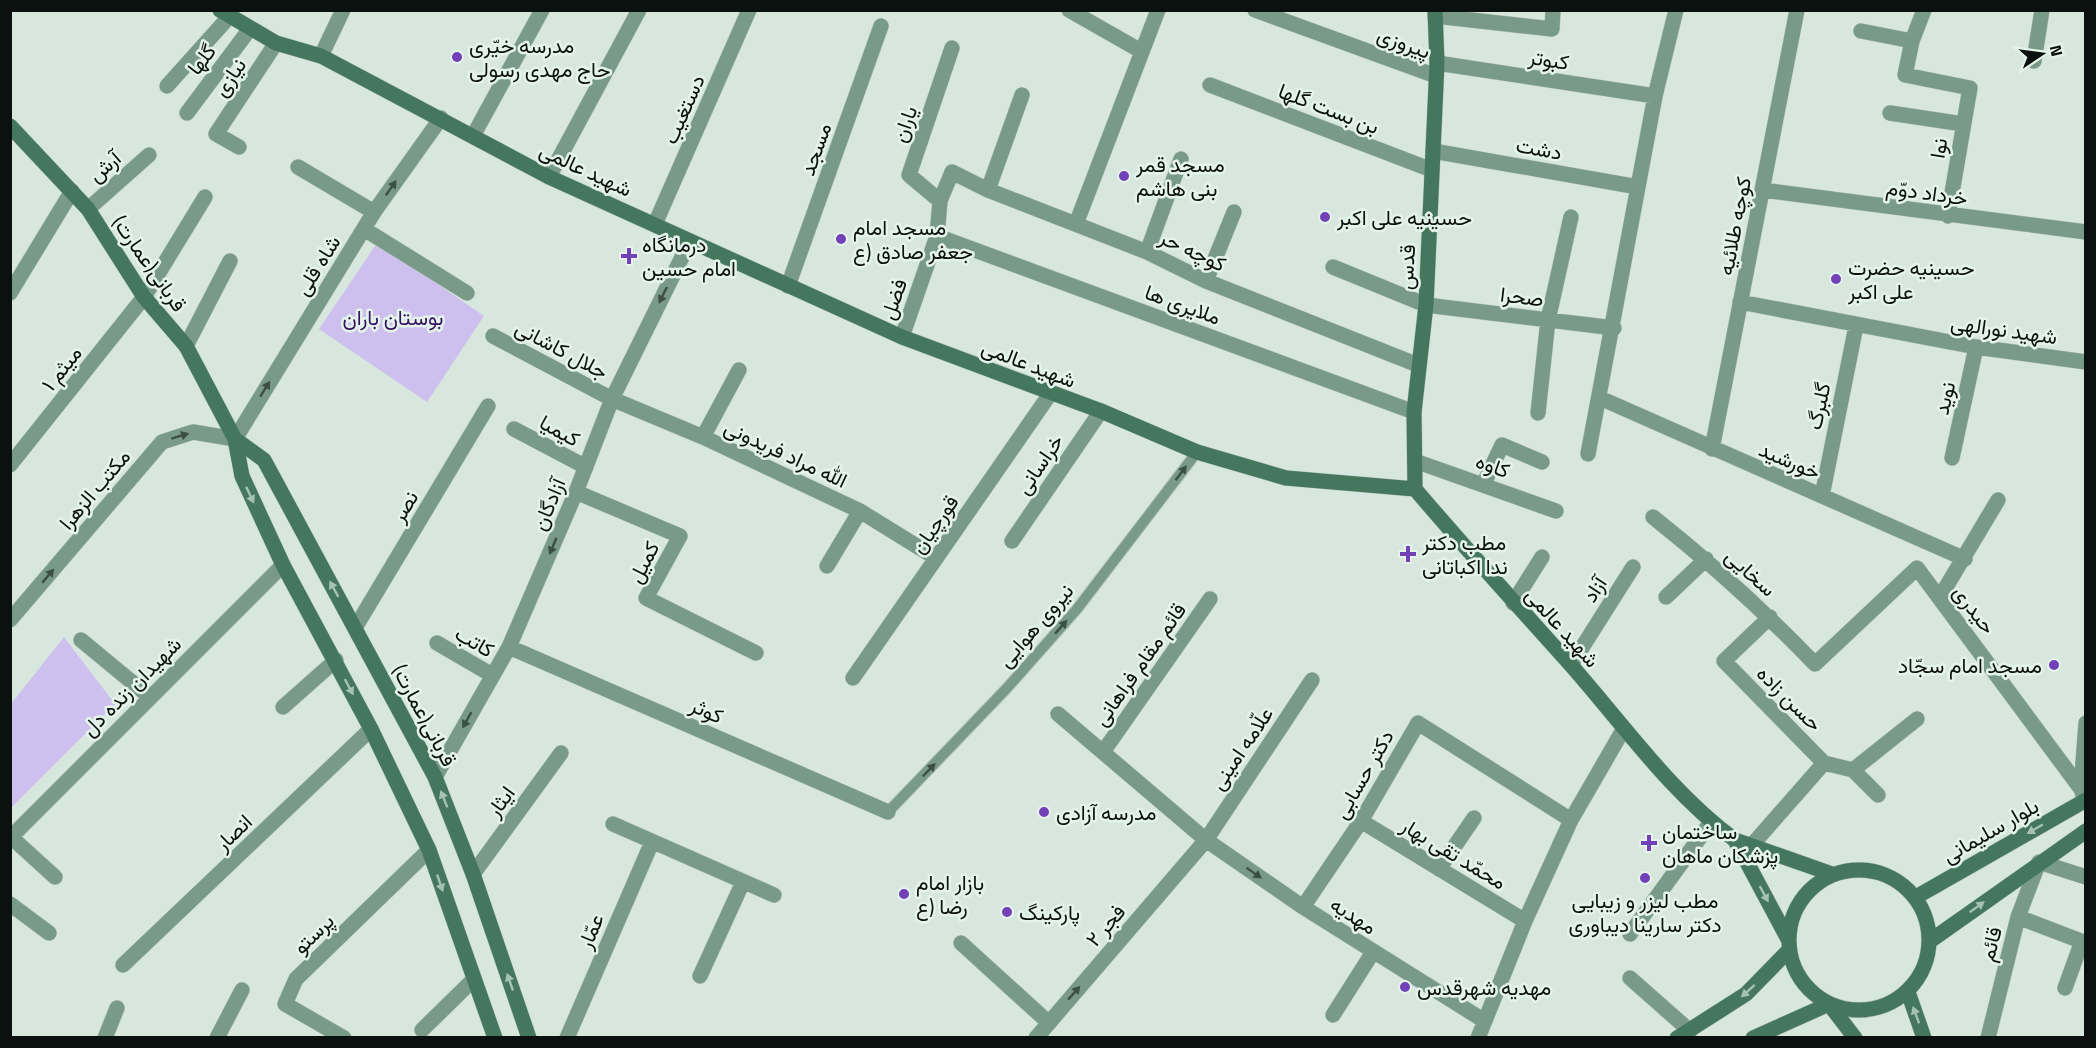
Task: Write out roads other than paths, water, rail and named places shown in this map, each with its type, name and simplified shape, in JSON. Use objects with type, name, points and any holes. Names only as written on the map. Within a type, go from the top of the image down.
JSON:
[{"type":"main road","name":"قدس","points":[[1414,489],[1414,412],[1426,305],[1433,151],[1436,70],[1435,13]]},
{"type":"main road","name":"شهید عالمی","points":[[224,14],[276,44],[321,56],[549,177],[655,224],[689,243],[902,337],[1050,394],[1101,411],[1197,452],[1286,478],[1414,489],[1513,603],[1571,665],[1623,730],[1711,822],[1735,840],[1832,874]]},
{"type":"main road","name":"(عمارت)قربانی","points":[[13,134],[88,208],[144,297],[186,346],[235,439],[242,476],[283,565],[336,660],[429,850],[495,1038]]},
{"type":"main road","name":"(عمارت)قربانی","points":[[235,439],[264,460],[435,777],[473,874],[529,1038]]},
{"type":"main road","name":"بلوار سلیمانی","points":[[1916,897],[2084,796]]},
{"type":"main road","points":[[1930,941],[2085,831]]},
{"type":"main road","name":"شهید عالمی","points":[[1735,840],[1789,944]]},
{"type":"main road","points":[[1850,870],[1878,872],[1903,884],[1916,897],[1926,918],[1930,941],[1927,960],[1920,977],[1908,992],[1892,1003],[1877,1009],[1845,1010],[1829,1004],[1810,991],[1796,972],[1789,944],[1792,919],[1801,900],[1814,885],[1832,874],[1850,870]]},
{"type":"main road","points":[[1683,1034],[1746,994],[1789,944]]},
{"type":"main road","points":[[1908,992],[1924,1038]]},
{"type":"main road","points":[[1753,1038],[1829,1004]]},
{"type":"main road","points":[[1829,1004],[1855,1038]]},
{"type":"street","points":[[321,56],[343,10]]},
{"type":"street","points":[[473,136],[542,10]]},
{"type":"street","points":[[549,177],[639,10]]},
{"type":"street","name":"دستغیب","points":[[655,224],[749,10]]},
{"type":"street","points":[[1069,10],[1141,51]]},
{"type":"street","points":[[1076,224],[1158,10]]},
{"type":"street","name":"پیروزی","points":[[1255,10],[1436,70]]},
{"type":"street","points":[[1435,13],[1552,30],[1553,10]]},
{"type":"street","points":[[1588,454],[1614,328],[1655,96],[1676,10]]},
{"type":"street","name":"کوچه طلائیه","points":[[1712,449],[1797,10]]},
{"type":"street","points":[[1861,31],[1912,41],[1924,10]]},
{"type":"street","points":[[2034,62],[2042,10]]},
{"type":"street","points":[[166,86],[224,14]]},
{"type":"street","name":"مسجد","points":[[788,286],[881,26]]},
{"type":"street","name":"گلها","points":[[187,113],[249,30]]},
{"type":"street","name":"نوا","points":[[1912,41],[1905,75],[1970,88],[1948,216]]},
{"type":"street","name":"نیازی","points":[[239,147],[216,134],[276,44]]},
{"type":"street","name":"یاران","points":[[940,201],[909,176],[952,48]]},
{"type":"street","name":"کبوتر","points":[[1436,70],[1655,96]]},
{"type":"street","name":"بن بست گلها","points":[[1210,85],[1432,170]]},
{"type":"street","points":[[988,190],[1022,95]]},
{"type":"street","points":[[1890,113],[1963,124]]},
{"type":"street","name":"شاه قلی","points":[[235,439],[374,212],[441,118]]},
{"type":"street","name":"دشت","points":[[1433,151],[1638,187]]},
{"type":"street","name":"آرش","points":[[88,208],[149,155]]},
{"type":"street","points":[[1148,252],[1181,159]]},
{"type":"street","points":[[298,167],[374,212]]},
{"type":"street","name":"فضل","points":[[902,337],[937,236],[940,201],[952,172]]},
{"type":"street","name":"کوچه حر","points":[[952,172],[988,190],[1148,252],[1206,281],[1418,365]]},
{"type":"street","name":"خرداد دوّم","points":[[1763,190],[1948,216],[2085,232]]},
{"type":"street","points":[[10,293],[72,191]]},
{"type":"street","name":"میثم ۱","points":[[10,465],[144,297],[206,197]]},
{"type":"street","points":[[1206,281],[1234,212]]},
{"type":"street","points":[[1538,413],[1548,320],[1571,217]]},
{"type":"street","points":[[364,229],[467,293]]},
{"type":"street","name":"ملایری ها","points":[[937,236],[1414,412]]},
{"type":"street","name":"آزادگان","points":[[435,777],[509,647],[586,468],[612,399],[689,243]]},
{"type":"street","points":[[186,346],[230,261]]},
{"type":"street","name":"صحرا","points":[[1333,267],[1426,305],[1614,328]]},
{"type":"street","name":"شهید نورالهی","points":[[1740,302],[1856,326],[1976,347],[2085,362]]},
{"type":"street","name":"گلبرگ","points":[[1822,496],[1856,326]]},
{"type":"street","name":"جلال کاشانی","points":[[493,336],[612,399]]},
{"type":"street","name":"نوید","points":[[1952,459],[1976,347]]},
{"type":"street","points":[[703,437],[739,370]]},
{"type":"street","name":"قورچیان","points":[[853,678],[1050,394]]},
{"type":"street","name":"خورشید","points":[[1600,398],[1965,559]]},
{"type":"street","name":"الله مراد فریدونی","points":[[612,399],[703,437],[860,511],[936,558]]},
{"type":"street","name":"نصر","points":[[356,628],[488,406]]},
{"type":"street","name":"خراسانی","points":[[1012,541],[1101,411]]},
{"type":"street","name":"کیمیا","points":[[514,429],[586,468]]},
{"type":"street","name":"مکتب الزهرا","points":[[10,620],[162,442],[193,432],[235,439]]},
{"type":"street","points":[[1484,483],[1502,445],[1542,462]]},
{"type":"street","name":"کاوه","points":[[1415,460],[1484,483],[1556,511]]},
{"type":"street","name":"کمیل","points":[[576,492],[680,536],[646,598],[756,653]]},
{"type":"street","points":[[1940,597],[1965,559],[1998,500]]},
{"type":"street","points":[[827,566],[860,511]]},
{"type":"street","name":"سخایی","points":[[1653,517],[1706,559],[1770,617],[1815,664]]},
{"type":"street","points":[[1513,603],[1542,557]]},
{"type":"street","points":[[1666,597],[1706,559]]},
{"type":"street","name":"شهیدان زنده دل","points":[[11,838],[283,565]]},
{"type":"street","name":"آزاد","points":[[1571,665],[1633,567]]},
{"type":"street","name":"حیدری","points":[[1815,664],[1917,568],[2084,796]]},
{"type":"street","name":"قائم مقام فراهانی","points":[[1103,752],[1210,599]]},
{"type":"street","name":"حسن زاده","points":[[1770,617],[1724,661],[1824,763],[1853,770]]},
{"type":"street","points":[[81,640],[150,697]]},
{"type":"street","name":"کاتب","points":[[437,643],[492,675]]},
{"type":"street","name":"کوثر","points":[[509,647],[888,812]]},
{"type":"street","points":[[283,707],[336,660]]},
{"type":"street","name":"علّامه امینی","points":[[1206,840],[1312,680]]},
{"type":"street","name":"مهدیه","points":[[1058,714],[1206,840],[1373,952],[1483,1020]]},
{"type":"street","points":[[1878,795],[1853,770],[1917,719]]},
{"type":"street","name":"دکتر حسابی","points":[[1304,907],[1361,821],[1418,723],[1571,820]]},
{"type":"street","points":[[2084,796],[2085,723]]},
{"type":"street","name":"انصار","points":[[123,965],[371,729]]},
{"type":"street","points":[[1478,1038],[1483,1020],[1525,921],[1571,820],[1623,730]]},
{"type":"street","name":"ایثار","points":[[473,874],[561,753]]},
{"type":"street","points":[[1752,845],[1824,763]]},
{"type":"street","points":[[1438,869],[1474,818]]},
{"type":"street","name":"محمّد تقی بهار","points":[[1361,821],[1525,921]]},
{"type":"street","points":[[1630,934],[1711,822]]},
{"type":"street","points":[[613,824],[774,895]]},
{"type":"street","points":[[11,838],[55,877]]},
{"type":"street","name":"فجر ۲","points":[[1036,1038],[1206,840]]},
{"type":"street","name":"عمّار","points":[[567,1038],[652,842]]},
{"type":"street","name":"پرستو","points":[[345,1038],[285,1004],[292,987],[296,979],[429,850]]},
{"type":"street","points":[[2039,862],[2085,877]]},
{"type":"street","name":"قائم","points":[[1988,1038],[2019,917],[2039,862]]},
{"type":"street","points":[[700,976],[743,882]]},
{"type":"street","points":[[10,904],[49,933]]},
{"type":"street","points":[[2019,917],[2084,942],[2065,988]]},
{"type":"street","points":[[961,944],[1048,1023]]},
{"type":"street","points":[[1333,1015],[1373,952]]},
{"type":"street","points":[[1630,978],[1683,1034]]},
{"type":"street","points":[[422,1030],[474,979]]},
{"type":"street","points":[[217,1038],[242,990]]},
{"type":"street","points":[[105,1038],[117,1008]]},
{"type":"lane","name":"نیروی هوایی","points":[[888,812],[1007,688],[1077,609],[1197,452]]},
{"type":"place","name":"مدرسه خیّری حاج مهدی رسولی","points":[[457,57]]},
{"type":"place","name":"مسجد قمر بنی هاشم","points":[[1124,176]]},
{"type":"place","name":"حسینیه علی اکبر","points":[[1325,217]]},
{"type":"place","name":"مسجد امام جعفر صادق (ع","points":[[841,239]]},
{"type":"place","name":"درمانگاه امام حسین","points":[[629,256]]},
{"type":"place","name":"حسینیه حضرت علی اکبر","points":[[1836,279]]},
{"type":"place","name":"مطب دکتر ندا اکباتانی","points":[[1408,554]]},
{"type":"place","name":"مسجد امام سجّاد","points":[[2054,665]]},
{"type":"place","name":"مدرسه آزادی","points":[[1044,812]]},
{"type":"place","name":"ساختمان پزشکان ماهان","points":[[1649,843]]},
{"type":"place","name":"مطب لیزر و زیبایی دکتر سارینا دیباوری","points":[[1645,878]]},
{"type":"place","name":"بازار امام رضا (ع","points":[[904,894]]},
{"type":"place","name":"پارکینگ","points":[[1007,912]]},
{"type":"place","name":"مهدیه شهرقدس","points":[[1405,987]]},
{"type":"park label","name":"بوستان باران","points":[[393,317]]}]
